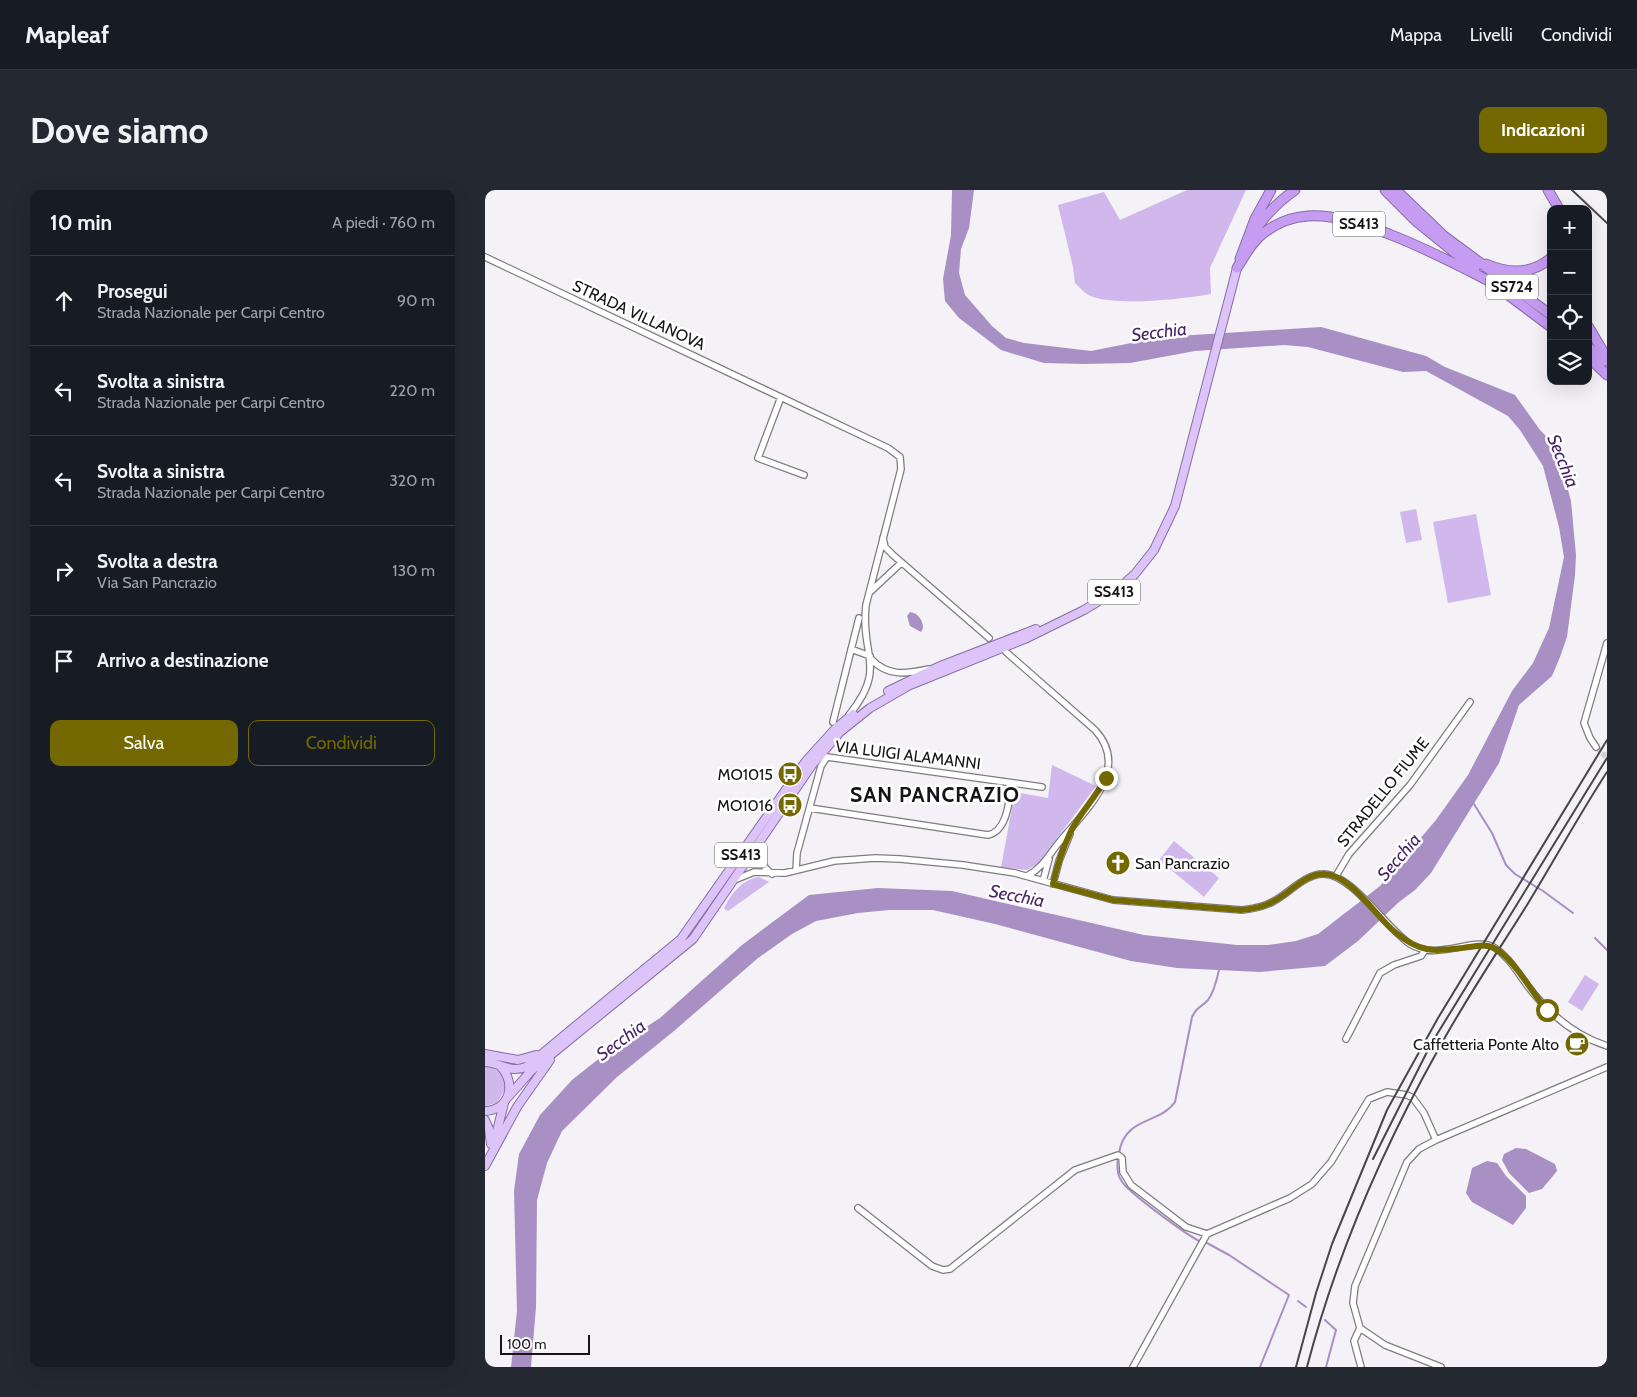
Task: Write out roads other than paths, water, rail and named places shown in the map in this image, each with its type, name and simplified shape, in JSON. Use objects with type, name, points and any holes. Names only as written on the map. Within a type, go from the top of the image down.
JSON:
[{"type":"highway","name":"SS413","points":[[1237,268],[1247,236],[1271,190]]},
{"type":"highway","name":"SS413","points":[[1237,268],[1259,223],[1273,207],[1295,190]]},
{"type":"highway","name":"SS724","points":[[1385,190],[1491,282],[1547,324]]},
{"type":"highway","name":"SS724","points":[[1396,190],[1419,220],[1547,312]]},
{"type":"highway","points":[[1548,190],[1557,205]]},
{"type":"highway","name":"SS413","points":[[1237,268],[1257,238],[1271,228],[1288,220],[1308,216],[1328,217],[1361,225],[1406,242],[1453,262],[1491,282]]},
{"type":"highway","points":[[1473,259],[1512,272],[1533,269],[1547,260]]},
{"type":"highway","points":[[1592,333],[1607,358]]},
{"type":"highway","points":[[1592,350],[1607,363]]},
{"type":"highway","points":[[1592,362],[1607,375]]},
{"type":"main road","name":"SS413","points":[[485,1111],[493,1110],[506,1100],[531,1071],[689,943],[812,765],[827,746],[852,721],[870,708],[910,685],[1027,638],[1097,603],[1117,590],[1135,574],[1161,537],[1180,488],[1237,268]]},
{"type":"main road","name":"SS413","points":[[485,1062],[505,1069],[520,1070],[526,1068],[681,939],[806,761],[846,719],[889,691],[938,667],[1025,632],[1050,625]]},
{"type":"main road","points":[[485,1166],[517,1107],[546,1064],[565,1044]]},
{"type":"main road","name":"SS413","points":[[485,1054],[518,1060],[545,1051]]},
{"type":"main road","points":[[492,1152],[510,1081],[502,1068],[495,1064]]},
{"type":"main road","points":[[485,1120],[489,1129],[492,1152]]},
{"type":"street","name":"STRADA VILLANOVA","points":[[485,257],[888,448],[900,457],[901,469],[883,533]]},
{"type":"street","points":[[781,397],[758,458],[804,475]]},
{"type":"street","points":[[883,533],[885,547],[901,563],[989,638]]},
{"type":"street","points":[[846,719],[860,702],[866,690],[871,671],[865,627],[868,595],[883,533]]},
{"type":"street","points":[[868,595],[872,588],[901,563]]},
{"type":"street","points":[[833,722],[859,618]]},
{"type":"street","points":[[1596,747],[1583,723],[1607,643]]},
{"type":"street","points":[[851,649],[870,657],[883,669],[903,674],[938,667]]},
{"type":"street","points":[[1005,652],[1095,730],[1107,747],[1110,760],[1106,778],[1072,830],[1060,841],[1040,868],[1027,876]]},
{"type":"street","name":"STRADELLO FIUME","points":[[1336,876],[1349,854],[1410,785],[1470,702]]},
{"type":"street","name":"VIA LUIGI ALAMANNI","points":[[796,870],[797,853],[822,762],[831,757],[1042,787]]},
{"type":"street","points":[[810,808],[988,835],[997,832],[1003,822],[1012,782]]},
{"type":"street","points":[[1053,884],[1059,861],[1072,830]]},
{"type":"street","points":[[759,841],[760,861],[763,867],[772,874]]},
{"type":"street","points":[[1043,881],[1050,857]]},
{"type":"street","points":[[732,881],[754,872],[772,874],[834,861],[875,858],[963,865],[1027,876],[1113,900],[1241,910],[1273,902],[1314,875],[1336,876],[1350,886],[1394,931],[1412,945],[1425,950],[1491,946],[1513,965],[1553,1016],[1571,1029],[1607,1046]]},
{"type":"street","points":[[1346,1039],[1381,973],[1394,965],[1421,956],[1425,950]]},
{"type":"street","points":[[1361,1367],[1354,1341],[1360,1328],[1353,1303],[1355,1286],[1404,1166],[1419,1149],[1436,1140],[1607,1067]]},
{"type":"street","points":[[1133,1367],[1207,1234],[1290,1198],[1312,1184],[1325,1171],[1364,1104],[1373,1096],[1394,1092],[1413,1098],[1424,1113],[1436,1140]]},
{"type":"street","points":[[858,1208],[932,1266],[943,1270],[949,1269],[1075,1170],[1114,1155],[1121,1155],[1123,1172],[1131,1185],[1186,1227],[1207,1234]]},
{"type":"street","points":[[1360,1328],[1385,1344],[1441,1367]]},
{"type":"waterway","points":[[1472,801],[1492,833],[1506,865],[1515,874],[1543,891],[1573,913]]},
{"type":"waterway","points":[[1595,938],[1607,950]]},
{"type":"waterway","points":[[1119,1153],[1122,1141],[1128,1133],[1143,1122],[1168,1109],[1175,1102],[1192,1017],[1210,997],[1219,970]]},
{"type":"waterway","points":[[1118,1158],[1119,1175],[1126,1186],[1158,1213],[1201,1242]]},
{"type":"waterway","points":[[1207,1243],[1229,1255],[1289,1295],[1260,1367]]},
{"type":"waterway","points":[[1298,1301],[1306,1307]]},
{"type":"waterway","points":[[1325,1320],[1336,1330],[1326,1367]]},
{"type":"tunnel","points":[[1596,747],[1607,758]]},
{"type":"railway","points":[[1572,190],[1607,223]]},
{"type":"railway","points":[[1296,1367],[1316,1293],[1332,1244],[1387,1110],[1438,1018],[1607,740]]},
{"type":"railway","points":[[1373,1159],[1431,1044],[1607,758]]},
{"type":"railway","points":[[1307,1367],[1346,1244],[1362,1204],[1417,1088],[1448,1031],[1607,772]]},
{"type":"place","name":"MO1015","points":[[790,774]]},
{"type":"place","name":"MO1016","points":[[790,805]]},
{"type":"place","name":"San Pancrazio","points":[[1118,863]]},
{"type":"place","name":"Caffetteria Ponte Alto","points":[[1577,1044]]},
{"type":"district","name":"SAN PANCRAZIO","points":[[935,794]]},
{"type":"water label","name":"Secchia","points":[[1159,332]]},
{"type":"water label","name":"Secchia","points":[[1563,461]]},
{"type":"water label","name":"Secchia","points":[[1399,857]]},
{"type":"water label","name":"Secchia","points":[[1017,896]]},
{"type":"water label","name":"Secchia","points":[[621,1040]]}]
